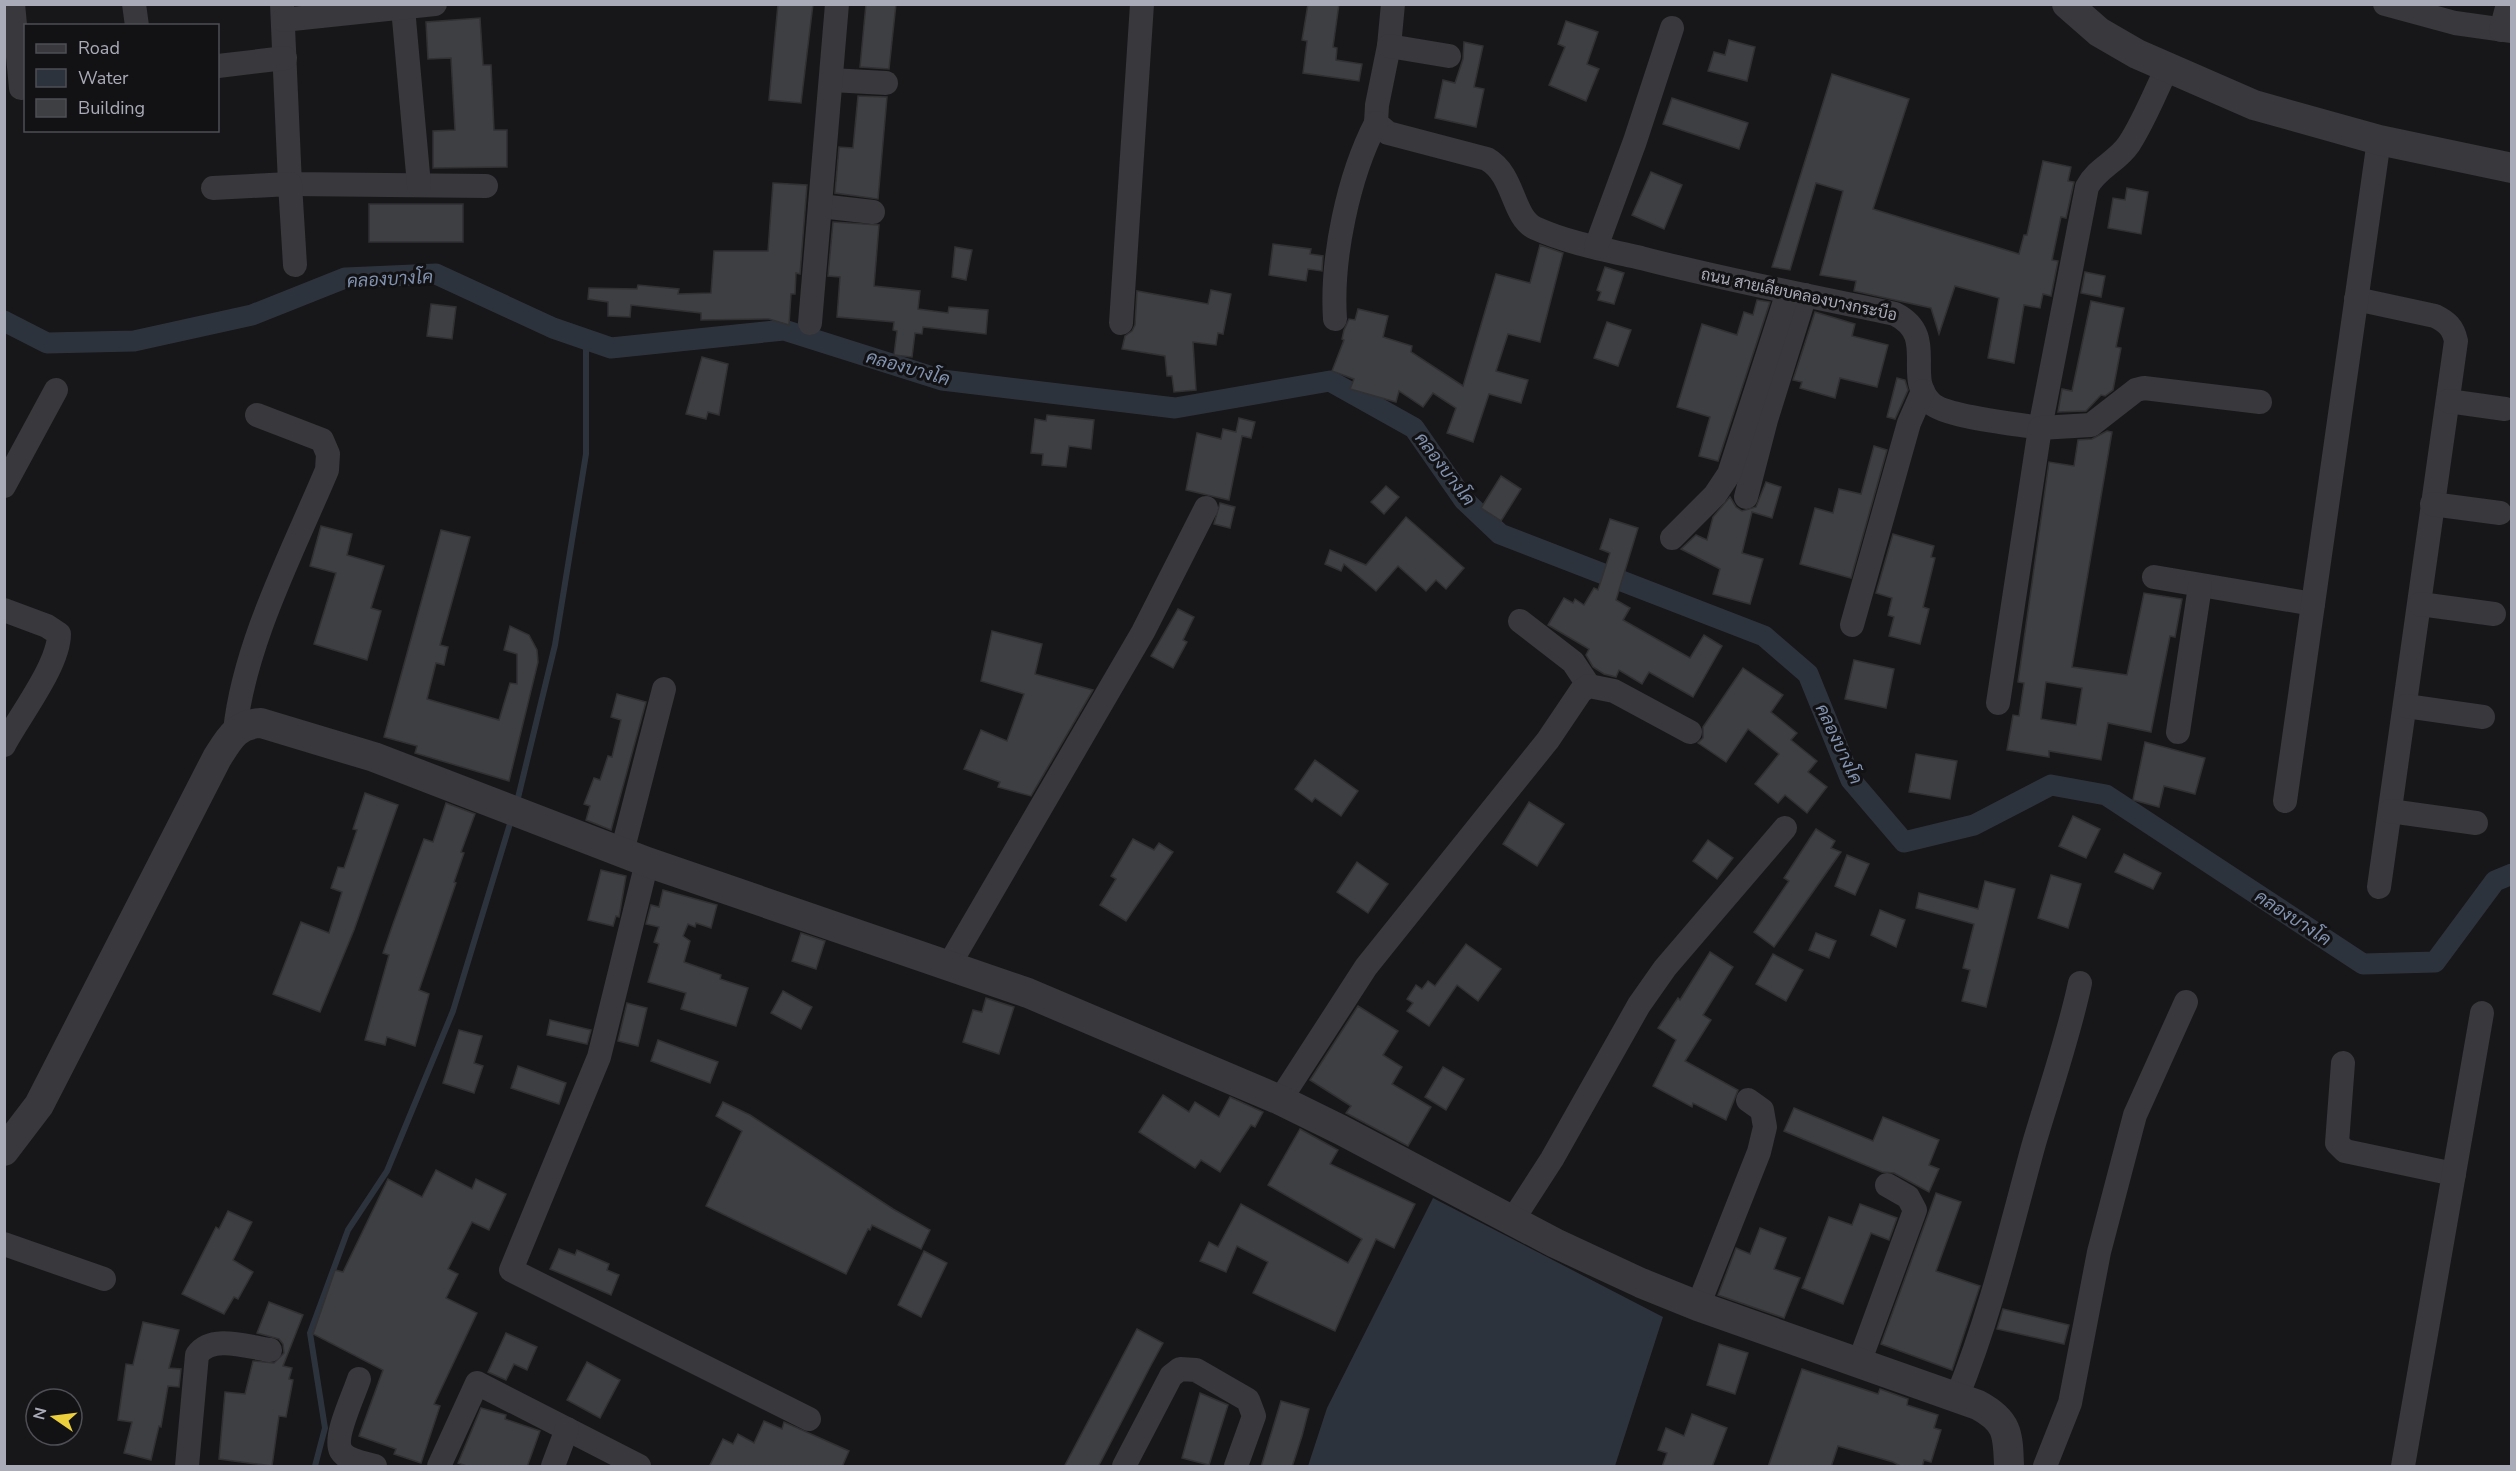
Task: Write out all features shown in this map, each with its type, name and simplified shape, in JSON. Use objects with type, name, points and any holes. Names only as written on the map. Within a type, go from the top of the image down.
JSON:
[{"type":"street","points":[[13,4],[17,88]]},
{"type":"street","points":[[134,4],[137,24]]},
{"type":"street","points":[[295,265],[283,12],[403,8],[435,4]]},
{"type":"street","points":[[810,323],[837,4]]},
{"type":"street","points":[[1121,323],[1142,4]]},
{"type":"street","points":[[1335,319],[1332,286],[1341,234],[1364,147],[1376,123],[1377,105],[1389,46],[1393,4]]},
{"type":"street","points":[[2067,4],[2099,32],[2167,68],[2254,105],[2379,140],[2511,168]]},
{"type":"street","points":[[2387,5],[2455,23],[2506,31],[2508,4]]},
{"type":"street","points":[[403,8],[419,185]]},
{"type":"street","points":[[1596,247],[1635,141],[1672,28]]},
{"type":"street","points":[[1389,46],[1449,56]]},
{"type":"street","points":[[219,66],[285,58]]},
{"type":"street","points":[[1998,703],[2040,428],[2087,187],[2095,173],[2115,159],[2128,145],[2167,68]]},
{"type":"street","points":[[831,80],[886,83]]},
{"type":"street","name":"ถนน สายเลียบคลองบางกระบือ","points":[[1376,123],[1388,133],[1487,159],[1499,166],[1523,217],[1533,227],[1596,247],[1718,278],[1895,314],[1907,320],[1916,330],[1923,392]]},
{"type":"street","points":[[2285,801],[2379,140]]},
{"type":"street","points":[[213,188],[290,184],[486,186]]},
{"type":"street","points":[[820,206],[873,212]]},
{"type":"street","points":[[1746,497],[1797,294]]},
{"type":"street","points":[[1672,538],[1715,495],[1730,474],[1797,294]]},
{"type":"street","points":[[2356,299],[2435,316],[2446,321],[2454,330],[2456,341],[2379,887]]},
{"type":"street","points":[[1923,392],[1931,404],[1943,410],[2040,428],[2091,425],[2136,390],[2144,388],[2260,402]]},
{"type":"street","points":[[4,486],[56,390]]},
{"type":"street","points":[[1852,625],[1910,423],[1923,392]]},
{"type":"street","points":[[2448,401],[2505,408]]},
{"type":"street","points":[[235,731],[238,698],[254,647],[327,470],[327,454],[321,440],[257,415]]},
{"type":"street","points":[[2432,504],[2500,513]]},
{"type":"street","points":[[950,964],[1143,632],[1206,508]]},
{"type":"street","points":[[2154,578],[2313,604]]},
{"type":"street","points":[[2178,732],[2200,585]]},
{"type":"street","points":[[2420,604],[2494,614]]},
{"type":"street","points":[[4,610],[47,626],[59,634],[59,646],[52,663],[4,745]]},
{"type":"street","points":[[1520,621],[1574,662],[1590,686]]},
{"type":"street","points":[[1280,1100],[1380,948],[1548,740],[1581,691],[1590,686],[1614,691],[1690,732]]},
{"type":"street","points":[[664,689],[599,1057],[511,1270],[809,1419]]},
{"type":"street","points":[[2406,706],[2483,717]]},
{"type":"street","points":[[4,1151],[39,1105],[217,758],[235,731],[248,723],[261,723],[374,757],[531,815],[635,857],[950,964],[1028,993],[1280,1100],[1512,1221],[1641,1283],[1698,1306],[1957,1397],[1995,1414],[2004,1427],[2009,1467]]},
{"type":"street","points":[[2390,811],[2476,823]]},
{"type":"street","points":[[1512,1221],[1552,1159],[1638,1005],[1665,968],[1785,828]]},
{"type":"street","points":[[1957,1397],[1973,1357],[2006,1249],[2080,984]]},
{"type":"street","points":[[2045,1467],[2070,1403],[2099,1252],[2135,1115],[2186,1002]]},
{"type":"street","points":[[2403,1467],[2482,1013]]},
{"type":"street","points":[[2343,1063],[2337,1143],[2345,1151],[2454,1174]]},
{"type":"street","points":[[1698,1306],[1763,1135],[1765,1118],[1762,1110],[1748,1100]]},
{"type":"street","points":[[1859,1363],[1915,1210],[1908,1197],[1887,1185]]},
{"type":"street","points":[[4,1244],[104,1279]]},
{"type":"street","points":[[187,1467],[198,1355],[204,1345],[215,1343],[270,1350]]},
{"type":"street","points":[[1124,1467],[1171,1377],[1180,1369],[1196,1370],[1248,1400],[1254,1416],[1236,1467]]},
{"type":"street","points":[[359,1379],[338,1438],[341,1452],[353,1460],[375,1467]]},
{"type":"street","points":[[439,1467],[477,1383],[639,1467]]},
{"type":"street","points":[[553,1467],[567,1429]]},
{"type":"water","points":[[1433,1198],[1663,1317],[1615,1466],[1308,1466],[1327,1408]]},
{"type":"building","points":[[778,4],[813,4],[801,103],[769,100]]},
{"type":"building","points":[[866,4],[896,4],[889,69],[860,67]]},
{"type":"building","points":[[1308,4],[1339,4],[1333,47],[1337,48],[1336,60],[1362,64],[1359,81],[1303,73],[1307,41],[1302,40]]},
{"type":"building","points":[[480,18],[483,65],[491,65],[494,130],[507,130],[507,167],[433,168],[433,131],[455,130],[451,58],[428,59],[426,22]]},
{"type":"building","points":[[1566,21],[1598,32],[1587,64],[1599,69],[1586,101],[1549,85],[1565,47],[1558,44]]},
{"type":"building","points":[[1729,40],[1755,47],[1747,81],[1708,71],[1714,52],[1725,55]]},
{"type":"building","points":[[1464,42],[1483,46],[1474,87],[1484,89],[1476,127],[1435,118],[1443,80],[1455,83],[1463,59]]},
{"type":"building","points":[[1832,74],[1909,99],[1873,209],[2019,254],[2024,235],[2027,235],[2043,161],[2071,167],[2068,181],[2074,182],[2066,218],[2061,217],[2052,260],[2058,261],[2051,296],[2043,294],[2040,308],[2024,305],[2014,363],[1988,358],[1999,298],[1955,286],[1939,334],[1931,308],[1854,291],[1856,281],[1820,275],[1843,191],[1816,183],[1790,270],[1772,267]]},
{"type":"building","points":[[858,96],[887,97],[878,199],[835,193],[839,147],[853,148]]},
{"type":"building","points":[[1672,98],[1748,123],[1739,149],[1663,124]]},
{"type":"building","points":[[1651,172],[1682,185],[1664,229],[1632,215]]},
{"type":"building","points":[[773,183],[807,185],[800,274],[796,273],[795,294],[791,294],[789,325],[769,319],[701,320],[701,313],[631,305],[630,317],[608,316],[608,302],[588,299],[589,288],[637,289],[638,285],[679,289],[678,294],[711,293],[714,251],[768,251]]},
{"type":"building","points":[[2127,188],[2148,192],[2141,234],[2108,228],[2113,198],[2125,200]]},
{"type":"building","points":[[369,204],[463,204],[463,242],[369,242]]},
{"type":"building","points":[[833,222],[879,225],[874,286],[920,291],[918,309],[948,313],[949,307],[988,310],[986,334],[923,327],[922,334],[915,333],[912,357],[894,355],[897,331],[893,330],[894,322],[837,317],[840,277],[828,276]]},
{"type":"building","points":[[1273,244],[1311,249],[1310,254],[1323,256],[1322,271],[1308,269],[1306,281],[1269,275]]},
{"type":"building","points":[[1540,245],[1563,253],[1540,342],[1508,334],[1496,371],[1528,380],[1521,403],[1489,394],[1473,442],[1447,433],[1456,408],[1433,393],[1423,407],[1399,391],[1396,402],[1350,389],[1354,379],[1332,371],[1344,340],[1342,339],[1344,330],[1349,319],[1355,320],[1358,309],[1388,316],[1383,337],[1412,346],[1411,352],[1463,386],[1496,274],[1530,283]]},
{"type":"building","points":[[955,247],[972,250],[966,280],[952,277]]},
{"type":"building","points":[[1605,267],[1624,273],[1614,304],[1598,300],[1601,292],[1597,290]]},
{"type":"building","points":[[2085,272],[2105,276],[2101,297],[2081,293]]},
{"type":"building","points":[[1211,290],[1231,294],[1223,334],[1218,333],[1216,345],[1193,342],[1196,390],[1174,392],[1172,376],[1167,376],[1165,356],[1122,349],[1125,336],[1132,331],[1135,325],[1137,291],[1208,304]]},
{"type":"building","points":[[1757,300],[1770,302],[1718,461],[1699,456],[1710,417],[1677,407],[1702,324],[1737,335],[1744,312],[1753,315]]},
{"type":"building","points":[[2091,301],[2124,308],[2116,347],[2121,348],[2113,390],[2105,396],[2101,395],[2086,411],[2058,412],[2062,389],[2072,391]]},
{"type":"building","points":[[431,304],[456,307],[452,339],[427,336]]},
{"type":"building","points":[[1815,312],[1855,324],[1852,336],[1888,345],[1877,387],[1840,378],[1835,398],[1800,388],[1802,382],[1793,380]]},
{"type":"building","points":[[1607,322],[1631,330],[1618,366],[1594,358]]},
{"type":"building","points":[[702,357],[728,364],[719,415],[708,412],[706,419],[686,414]]},
{"type":"building","points":[[1897,378],[1905,380],[1908,390],[1895,419],[1887,417]]},
{"type":"building","points":[[1047,415],[1094,420],[1091,449],[1069,446],[1066,467],[1042,465],[1043,454],[1031,453],[1035,419],[1046,421]]},
{"type":"building","points":[[1239,418],[1255,422],[1251,438],[1242,436],[1229,500],[1186,490],[1197,433],[1221,439],[1223,429],[1236,432]]},
{"type":"building","points":[[2107,431],[2112,432],[2072,667],[2127,675],[2144,593],[2182,599],[2175,637],[2170,636],[2151,732],[2108,723],[2101,760],[2049,751],[2049,757],[2007,750],[2013,715],[2019,716],[2024,683],[2018,682],[2049,462],[2074,466],[2078,440],[2092,439]],"holes":[[[2046,682],[2082,688],[2076,725],[2041,719]]]},
{"type":"building","points":[[1874,446],[1887,450],[1851,578],[1800,564],[1815,508],[1833,513],[1839,489],[1861,494]]},
{"type":"building","points":[[1501,476],[1521,489],[1501,521],[1481,508]]},
{"type":"building","points":[[1766,482],[1781,487],[1772,518],[1752,512],[1742,553],[1763,559],[1750,604],[1713,594],[1720,569],[1681,549],[1696,535],[1707,540],[1713,517],[1730,497],[1736,507],[1742,511],[1756,507]]},
{"type":"building","points":[[1386,486],[1399,497],[1384,514],[1371,502]]},
{"type":"building","points":[[1220,503],[1235,507],[1230,528],[1214,524]]},
{"type":"building","points":[[1406,517],[1464,568],[1446,589],[1436,580],[1426,591],[1398,566],[1376,591],[1344,564],[1341,571],[1325,564],[1330,550],[1366,565]]},
{"type":"building","points":[[1610,519],[1638,528],[1616,600],[1630,608],[1623,620],[1690,658],[1704,635],[1722,646],[1693,697],[1649,672],[1642,684],[1619,670],[1616,677],[1604,674],[1593,667],[1586,655],[1589,649],[1548,625],[1564,598],[1573,603],[1575,599],[1584,605],[1594,588],[1598,590],[1610,553],[1600,549]]},
{"type":"building","points":[[321,526],[352,534],[347,555],[384,566],[371,608],[381,611],[367,660],[314,644],[336,573],[310,566]]},
{"type":"building","points":[[441,530],[470,537],[440,645],[448,647],[444,665],[436,663],[427,699],[499,720],[510,683],[517,684],[517,654],[504,650],[510,626],[529,635],[537,650],[538,662],[509,781],[415,753],[417,746],[384,737]]},
{"type":"building","points":[[1893,534],[1934,546],[1931,557],[1935,558],[1923,607],[1929,609],[1920,644],[1889,636],[1894,617],[1888,615],[1892,598],[1876,593]]},
{"type":"building","points":[[1178,609],[1194,617],[1183,640],[1187,642],[1173,668],[1151,656]]},
{"type":"building","points":[[992,631],[1042,644],[1035,674],[1093,690],[1031,796],[998,787],[1000,782],[964,769],[981,730],[1007,741],[1024,694],[981,681]]},
{"type":"building","points":[[1854,660],[1894,669],[1886,708],[1845,699]]},
{"type":"building","points":[[1743,668],[1783,695],[1771,712],[1797,733],[1791,740],[1817,761],[1808,772],[1827,787],[1807,813],[1785,795],[1778,803],[1755,784],[1779,754],[1748,729],[1726,762],[1698,743],[1703,738],[1703,727]]},
{"type":"building","points":[[617,694],[646,702],[611,830],[586,820],[590,806],[584,804],[594,778],[600,780],[608,756],[612,757],[621,720],[611,717]]},
{"type":"building","points":[[2145,742],[2205,758],[2195,794],[2164,786],[2159,807],[2133,800]]},
{"type":"building","points":[[1916,754],[1957,761],[1950,799],[1909,792]]},
{"type":"building","points":[[1315,760],[1358,791],[1341,816],[1315,798],[1312,802],[1295,789]]},
{"type":"building","points":[[365,793],[398,805],[354,930],[320,1012],[273,994],[301,922],[329,933],[342,892],[331,888],[338,867],[344,868],[357,830],[353,829]]},
{"type":"building","points":[[1529,802],[1564,824],[1537,866],[1503,844]]},
{"type":"building","points":[[446,803],[475,814],[461,852],[464,853],[454,882],[456,883],[419,990],[429,994],[415,1046],[387,1037],[385,1045],[365,1040],[389,955],[383,953],[424,839],[433,842]]},
{"type":"building","points":[[2073,816],[2100,829],[2086,858],[2059,846]]},
{"type":"building","points":[[1816,829],[1835,841],[1831,848],[1841,852],[1774,947],[1754,932],[1789,881],[1784,878]]},
{"type":"building","points":[[1133,839],[1154,850],[1159,843],[1173,852],[1126,921],[1100,905],[1116,879],[1111,876]]},
{"type":"building","points":[[1708,840],[1733,858],[1717,879],[1693,861]]},
{"type":"building","points":[[2124,854],[2161,873],[2153,889],[2115,872]]},
{"type":"building","points":[[1847,855],[1869,864],[1855,895],[1835,886]]},
{"type":"building","points":[[1357,862],[1388,884],[1368,913],[1337,892]]},
{"type":"building","points":[[601,870],[626,876],[619,917],[616,916],[613,926],[588,920]]},
{"type":"building","points":[[2051,875],[2081,884],[2068,928],[2038,918]]},
{"type":"building","points":[[1985,881],[2015,889],[1986,1007],[1962,1001],[1970,970],[1963,968],[1974,924],[1916,908],[1919,893],[1978,909]]},
{"type":"building","points":[[663,890],[717,905],[711,928],[696,923],[695,927],[688,924],[683,936],[690,941],[684,962],[721,975],[720,979],[748,988],[736,1026],[681,1009],[686,993],[648,982],[659,944],[654,942],[659,927],[646,924],[651,905],[659,907]]},
{"type":"building","points":[[1880,910],[1905,920],[1896,947],[1871,935]]},
{"type":"building","points":[[801,933],[825,941],[816,969],[792,961]]},
{"type":"building","points":[[1816,933],[1836,941],[1829,958],[1809,950]]},
{"type":"building","points":[[1466,944],[1501,969],[1478,1001],[1457,985],[1429,1026],[1407,1011],[1413,1003],[1407,999],[1416,985],[1422,989],[1428,981],[1435,986]]},
{"type":"building","points":[[1710,952],[1733,967],[1703,1015],[1711,1020],[1685,1061],[1738,1090],[1726,1120],[1693,1103],[1692,1107],[1653,1086],[1676,1040],[1658,1028],[1678,998],[1680,1000]]},
{"type":"building","points":[[1773,954],[1803,970],[1786,1001],[1756,984]]},
{"type":"building","points":[[783,991],[812,1007],[801,1029],[771,1013]]},
{"type":"building","points":[[986,998],[1014,1007],[999,1054],[963,1042],[973,1010],[982,1012]]},
{"type":"building","points":[[627,1003],[647,1008],[638,1046],[618,1041]]},
{"type":"building","points":[[1358,1006],[1398,1031],[1383,1055],[1402,1067],[1392,1084],[1431,1107],[1408,1146],[1346,1113],[1351,1106],[1310,1080]]},
{"type":"building","points":[[550,1020],[591,1030],[587,1044],[547,1035]]},
{"type":"building","points":[[459,1030],[482,1036],[474,1063],[483,1066],[474,1093],[443,1083]]},
{"type":"building","points":[[658,1040],[718,1062],[710,1083],[651,1061]]},
{"type":"building","points":[[518,1066],[566,1083],[559,1104],[511,1088]]},
{"type":"building","points":[[1443,1067],[1464,1079],[1446,1110],[1425,1097]]},
{"type":"building","points":[[1163,1095],[1189,1112],[1195,1102],[1219,1117],[1230,1097],[1263,1112],[1255,1127],[1251,1125],[1220,1172],[1201,1160],[1195,1168],[1139,1132]]},
{"type":"building","points":[[723,1102],[750,1115],[893,1209],[930,1230],[921,1249],[872,1225],[846,1274],[706,1206],[742,1131],[716,1116]]},
{"type":"building","points":[[1794,1108],[1873,1141],[1883,1117],[1939,1140],[1929,1165],[1939,1169],[1929,1192],[1894,1173],[1882,1172],[1784,1131]]},
{"type":"building","points":[[1300,1129],[1338,1150],[1330,1164],[1415,1204],[1394,1248],[1376,1239],[1335,1331],[1253,1293],[1268,1262],[1237,1246],[1226,1272],[1200,1261],[1209,1242],[1218,1247],[1241,1204],[1348,1263],[1362,1239],[1268,1185]]},
{"type":"building","points":[[436,1170],[472,1189],[476,1179],[506,1194],[489,1230],[472,1222],[448,1269],[458,1274],[446,1298],[477,1313],[434,1404],[440,1406],[421,1463],[394,1454],[396,1449],[359,1436],[383,1370],[313,1334],[335,1270],[343,1272],[388,1179],[422,1197]]},
{"type":"building","points":[[1936,1193],[1961,1202],[1936,1271],[1980,1286],[1952,1370],[1881,1344]]},
{"type":"building","points":[[1860,1204],[1897,1218],[1889,1240],[1871,1233],[1843,1304],[1802,1288],[1829,1217],[1852,1225]]},
{"type":"building","points":[[228,1211],[252,1222],[233,1260],[253,1272],[238,1299],[234,1297],[224,1314],[182,1294],[216,1227],[219,1229]]},
{"type":"building","points":[[1760,1228],[1786,1238],[1774,1269],[1800,1278],[1784,1318],[1718,1295],[1736,1248],[1750,1254]]},
{"type":"building","points":[[559,1249],[575,1255],[577,1250],[609,1264],[607,1270],[619,1275],[611,1295],[550,1269]]},
{"type":"building","points":[[924,1251],[947,1263],[921,1317],[898,1305]]},
{"type":"building","points":[[269,1302],[303,1315],[283,1366],[292,1368],[289,1379],[293,1380],[286,1417],[279,1416],[272,1466],[219,1459],[225,1392],[245,1394],[253,1361],[274,1363],[284,1353],[283,1344],[279,1339],[257,1333]]},
{"type":"building","points":[[2003,1309],[2069,1325],[2064,1344],[1997,1329]]},
{"type":"building","points":[[143,1322],[179,1330],[169,1368],[181,1369],[179,1387],[168,1386],[161,1427],[159,1426],[151,1460],[124,1453],[132,1422],[118,1420],[126,1364],[133,1365]]},
{"type":"building","points":[[1137,1329],[1163,1343],[1098,1467],[1064,1467]]},
{"type":"building","points":[[506,1333],[537,1347],[527,1370],[514,1364],[506,1380],[488,1372]]},
{"type":"building","points":[[1719,1344],[1748,1353],[1735,1394],[1707,1385]]},
{"type":"building","points":[[587,1362],[620,1380],[600,1418],[567,1400]]},
{"type":"building","points":[[1802,1369],[1878,1394],[1880,1389],[1908,1399],[1907,1405],[1938,1415],[1934,1428],[1941,1430],[1931,1462],[1924,1460],[1922,1467],[1902,1467],[1893,1462],[1838,1446],[1831,1467],[1768,1467]]},
{"type":"building","points":[[1200,1393],[1228,1405],[1209,1465],[1182,1458]]},
{"type":"building","points":[[1281,1401],[1309,1409],[1302,1436],[1292,1467],[1261,1467]]},
{"type":"building","points":[[481,1408],[506,1415],[505,1419],[540,1431],[527,1467],[469,1467],[458,1463]]},
{"type":"building","points":[[1692,1414],[1727,1428],[1712,1467],[1662,1467],[1667,1453],[1658,1450],[1666,1428],[1684,1436]]},
{"type":"building","points":[[764,1421],[782,1429],[784,1422],[849,1451],[842,1467],[709,1467],[723,1439],[733,1444],[738,1434],[754,1443]]},
{"type":"waterway","name":"คลองบางโค","points":[[4,321],[47,343],[134,341],[252,315],[345,278],[436,274],[553,328],[611,348],[784,330],[942,380],[1175,408],[1330,381],[1414,428],[1464,500],[1500,534],[1764,636],[1808,674],[1851,780],[1904,842],[1974,825],[2051,785],[2106,795],[2363,964],[2435,962],[2495,881],[2512,874]]},
{"type":"waterway","points":[[517,802],[555,645],[586,454],[586,340]]},
{"type":"waterway","points":[[315,1466],[325,1428],[310,1333],[348,1230],[387,1171],[453,1011],[512,817]]}]
